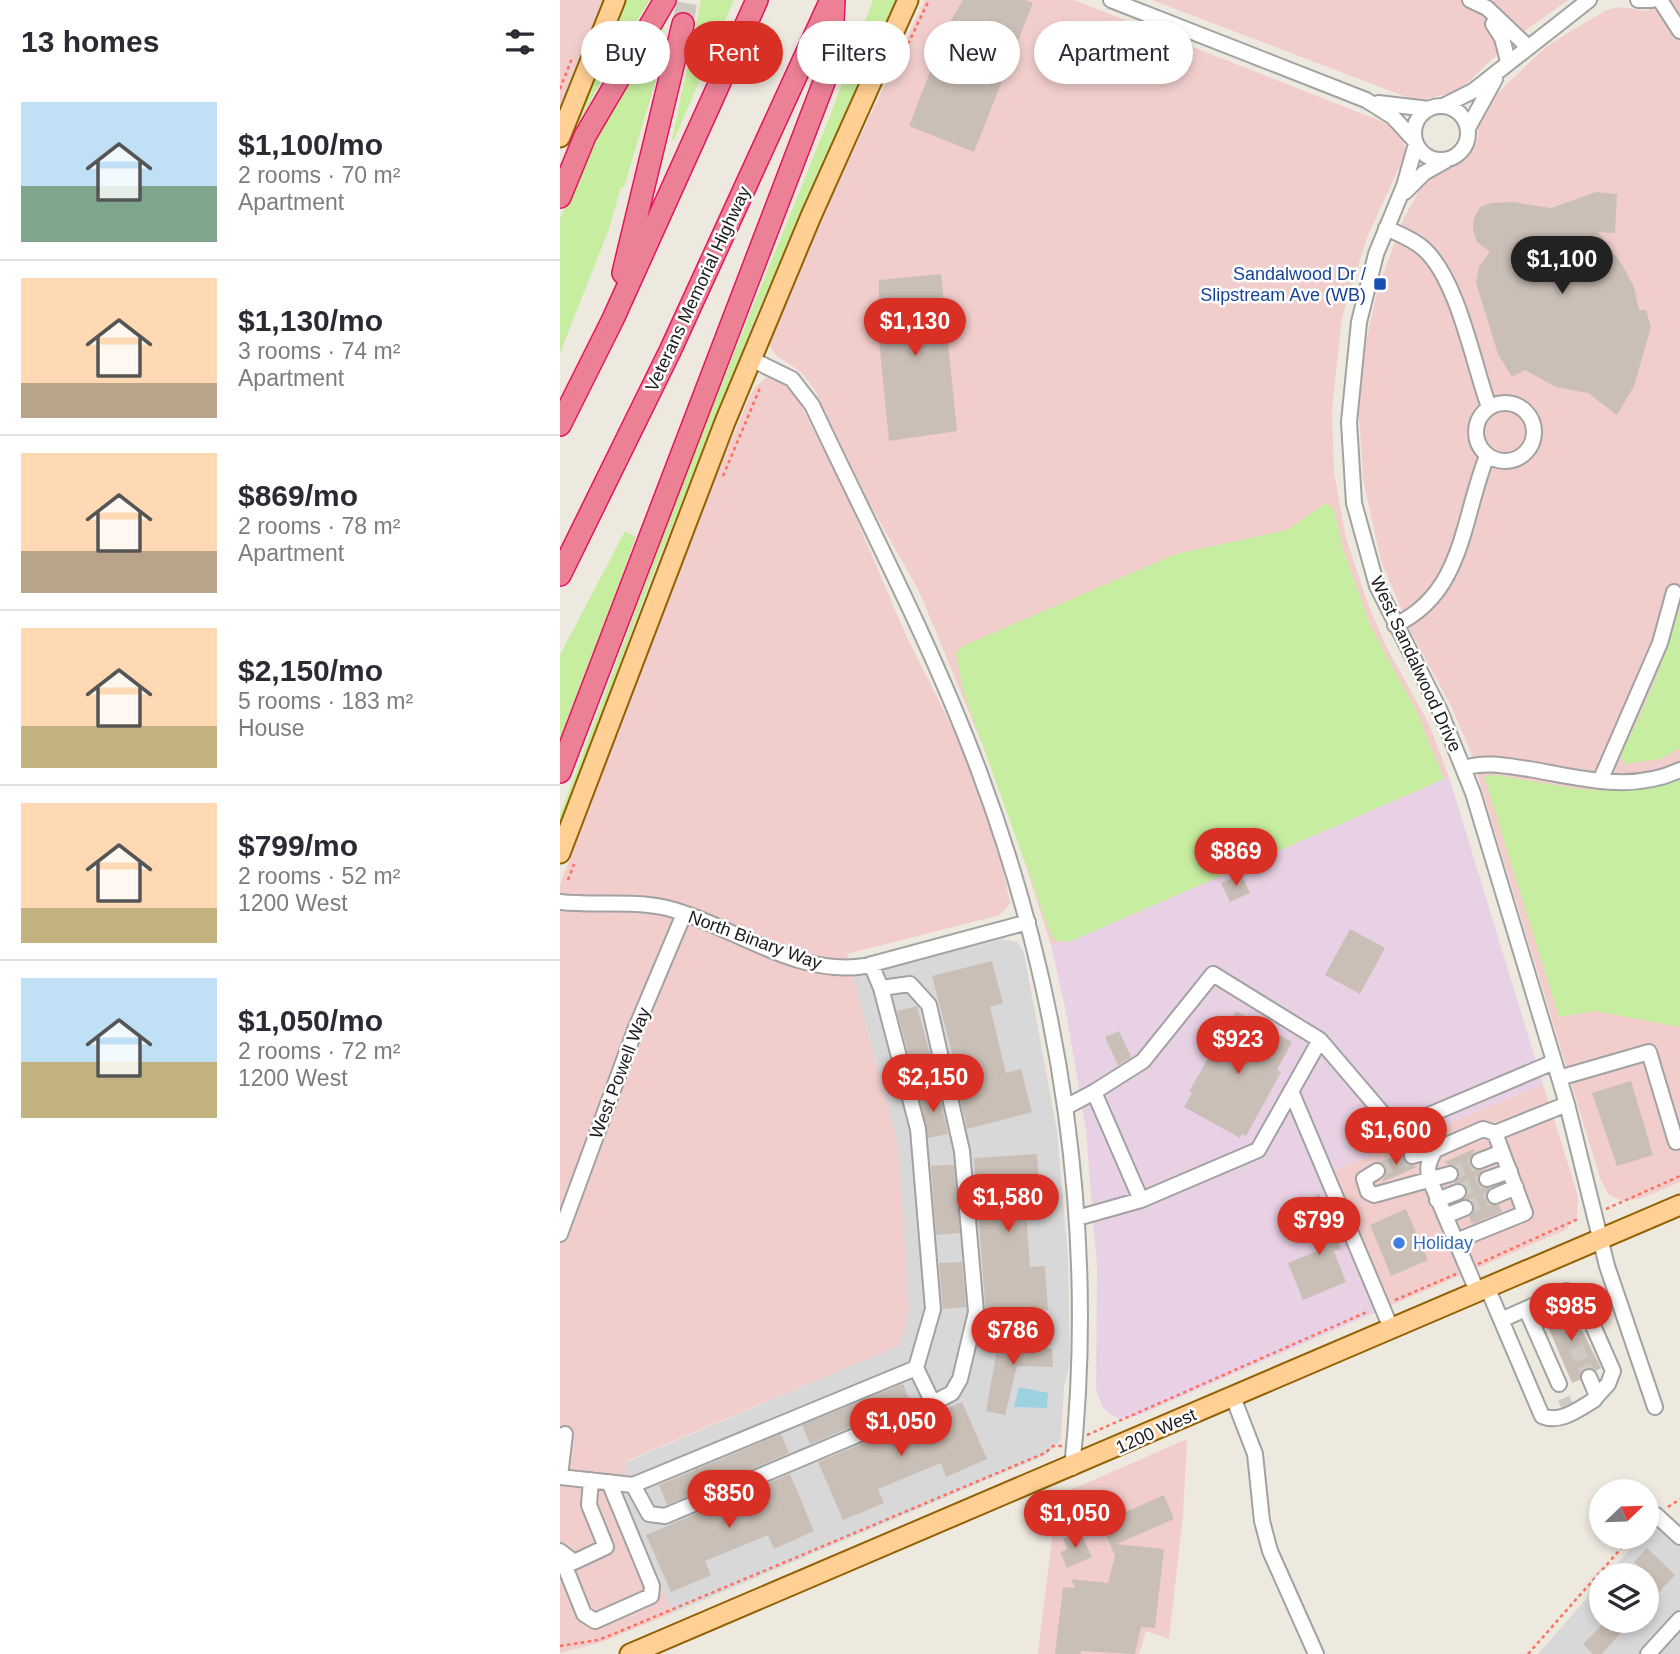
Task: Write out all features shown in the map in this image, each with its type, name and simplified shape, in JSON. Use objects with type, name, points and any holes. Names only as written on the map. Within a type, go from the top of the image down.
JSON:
[{"type":"highway","points":[[560,197],[585,136],[614,82],[665,0]]},
{"type":"highway","points":[[560,425],[612,319],[757,0]]},
{"type":"highway","points":[[560,772],[831,64],[833,0]]},
{"type":"highway","name":"Veterans Memorial Highway","points":[[560,575],[670,351],[833,0]]},
{"type":"highway","points":[[612,319],[683,24]]},
{"type":"main road","points":[[560,137],[615,0]]},
{"type":"main road","points":[[560,853],[751,359],[908,0]]},
{"type":"main road","name":"1200 West","points":[[630,1654],[1072,1468],[1680,1205]]},
{"type":"street","points":[[1111,0],[1366,100],[1393,117],[1425,156],[1447,160],[1461,152],[1479,104],[1508,61],[1502,38],[1489,15],[1472,1]]},
{"type":"street","points":[[1415,142],[1418,119],[1436,107],[1473,91],[1589,0]]},
{"type":"street","points":[[1638,0],[1651,0]]},
{"type":"street","points":[[1660,0],[1680,31]]},
{"type":"street","points":[[1472,1],[1488,8],[1527,46]]},
{"type":"street","points":[[1366,100],[1436,107],[1459,113],[1468,128]]},
{"type":"street","name":"West Sandalwood Drive","points":[[1415,142],[1367,288],[1357,333],[1350,389],[1349,449],[1359,529],[1377,586],[1440,711],[1464,768],[1567,1104],[1600,1239],[1655,1407]]},
{"type":"street","name":"West Sandalwood Drive","points":[[1396,204],[1412,184],[1447,160]]},
{"type":"street","points":[[1386,228],[1415,242],[1436,263],[1459,314],[1489,407]]},
{"type":"street","points":[[751,359],[792,379],[812,405],[918,625],[960,721],[997,821],[1028,922],[1052,1025],[1066,1107],[1077,1217],[1079,1357],[1072,1468]]},
{"type":"street","points":[[1506,402],[1515,404],[1529,416],[1534,433],[1532,442],[1522,456],[1505,462],[1488,456],[1475,435],[1478,419],[1489,407],[1506,402]]},
{"type":"street","points":[[1395,625],[1416,613],[1442,585],[1463,542],[1488,456]]},
{"type":"street","points":[[1600,781],[1660,643],[1674,592]]},
{"type":"street","points":[[1464,768],[1500,764],[1600,781],[1638,782],[1680,770]]},
{"type":"street","name":"North Binary Way","points":[[560,902],[647,905],[684,914],[818,965],[842,968],[871,964],[1028,922]]},
{"type":"street","name":"West Powell Way","points":[[560,1234],[635,1030],[684,914]]},
{"type":"street","points":[[871,964],[881,988],[919,1144],[933,1309],[916,1368],[933,1403]]},
{"type":"street","points":[[1066,1107],[1143,1061],[1213,974],[1320,1040],[1396,1129],[1554,1062]]},
{"type":"street","points":[[633,1485],[649,1514],[665,1516],[933,1403],[952,1393],[960,1379],[976,1312],[962,1151],[929,1005],[910,984],[881,988]]},
{"type":"street","points":[[1077,1217],[1142,1200],[1258,1150],[1320,1040]]},
{"type":"street","points":[[1559,1079],[1650,1052],[1676,1142]]},
{"type":"street","points":[[1291,1091],[1391,1328]]},
{"type":"street","points":[[1094,1092],[1142,1200]]},
{"type":"street","points":[[1412,1156],[1435,1150],[1483,1129],[1495,1133],[1567,1104]]},
{"type":"street","points":[[1456,1241],[1525,1213],[1495,1133]]},
{"type":"street","points":[[1435,1150],[1426,1168],[1437,1200],[1468,1269],[1501,1320],[1537,1409],[1551,1420],[1592,1400],[1608,1384],[1613,1371],[1579,1294],[1566,1291],[1554,1303],[1526,1309],[1501,1320]]},
{"type":"street","points":[[1479,1161],[1502,1152]]},
{"type":"street","points":[[1377,1171],[1364,1179],[1365,1186],[1374,1195],[1450,1174]]},
{"type":"street","points":[[1487,1179],[1510,1171]]},
{"type":"street","points":[[1495,1196],[1516,1187]]},
{"type":"street","points":[[1437,1200],[1458,1192]]},
{"type":"street","points":[[1445,1216],[1465,1208]]},
{"type":"street","points":[[1526,1309],[1559,1384]]},
{"type":"street","points":[[565,1434],[560,1476],[633,1485],[916,1368]]},
{"type":"street","points":[[1589,1377],[1592,1400]]},
{"type":"street","points":[[1233,1397],[1255,1454],[1262,1521],[1270,1551],[1316,1654]]},
{"type":"street","points":[[1537,1409],[1592,1400]]},
{"type":"street","points":[[560,1552],[573,1562],[606,1547],[589,1505],[591,1480]]},
{"type":"street","points":[[560,1552],[584,1614],[596,1621],[651,1596],[652,1586],[609,1482]]},
{"type":"street","points":[[1659,1518],[1680,1536]]},
{"type":"street","points":[[1648,1654],[1680,1619]]},
{"type":"path","points":[[1627,1202],[1680,1176]]},
{"type":"path","points":[[1122,1419],[1468,1269],[1567,1223]]},
{"type":"path","points":[[560,1646],[598,1640],[616,1633],[1056,1448]]},
{"type":"path","points":[[1528,1654],[1621,1549]]},
{"type":"shaded area","points":[[560,0],[603,0],[594,21],[581,21],[581,54],[560,106]]},
{"type":"shaded area","points":[[925,0],[1074,0],[1127,21],[1034,21],[1034,84],[1193,84],[1193,47],[1383,122],[1399,131],[1405,147],[1405,155],[1368,235],[1342,317],[1332,410],[1334,472],[1346,538],[1368,604],[1386,646],[1429,724],[1449,777],[1071,941],[1051,945],[1005,799],[919,591],[871,506],[814,389],[801,372],[776,355],[770,346],[770,339],[802,259],[885,84],[910,84],[910,32]]},
{"type":"shaded area","points":[[1152,0],[1568,0],[1512,40],[1459,91],[1417,101]]},
{"type":"shaded area","points":[[1669,0],[1680,0],[1680,1182],[1642,1198],[1623,1201],[1609,1195],[1600,1178],[1470,750],[1451,706],[1410,630],[1381,561],[1363,479],[1359,415],[1364,351],[1378,288],[1403,220],[1425,179],[1468,156],[1478,139],[1478,119],[1488,102],[1547,46],[1606,10],[1620,7],[1646,11]]},
{"type":"shaded area","points":[[766,378],[778,378],[795,394],[845,492],[905,633],[960,743],[999,852],[1010,903],[1000,915],[847,954],[898,1145],[909,1309],[900,1345],[626,1461],[623,1499],[673,1613],[602,1642],[560,1653],[560,885],[703,503],[754,388]]},
{"type":"shaded area","points":[[1449,777],[1543,1084],[1333,1171],[1390,1306],[1137,1416],[1118,1418],[1110,1414],[1103,1408],[1096,1390],[1097,1268],[1086,1131],[1066,1012],[1051,945],[1071,941]]},
{"type":"shaded area","points":[[1002,939],[1017,942],[1024,953],[1057,1131],[1068,1257],[1070,1363],[1064,1387],[1061,1440],[1046,1455],[673,1613],[623,1499],[626,1462],[900,1345],[898,1145],[853,976]]},
{"type":"shaded area","points":[[1543,1084],[1578,1196],[1577,1217],[1565,1230],[1390,1306],[1333,1171]]},
{"type":"shaded area","points":[[1187,1439],[1183,1516],[1169,1639],[1146,1631],[1139,1654],[1038,1654],[1057,1496]]},
{"type":"shaded area","points":[[1659,1528],[1680,1547],[1680,1654],[1538,1654],[1589,1596],[1589,1633],[1659,1633],[1659,1563],[1618,1563],[1630,1549],[1659,1549]]},
{"type":"green space","points":[[626,0],[650,0],[637,21],[617,21]]},
{"type":"green space","points":[[701,0],[734,0],[725,21],[697,21]]},
{"type":"green space","points":[[873,0],[899,0],[889,21],[865,21]]},
{"type":"green space","points":[[684,81],[684,84],[698,84],[674,140],[672,139]]},
{"type":"green space","points":[[591,84],[600,84],[579,122],[576,121]]},
{"type":"green space","points":[[626,84],[655,84],[624,187],[621,187],[609,229],[560,353],[560,219],[592,141]]},
{"type":"green space","points":[[842,84],[861,84],[757,313],[650,582],[560,825],[560,815],[696,447]]},
{"type":"green space","points":[[1326,503],[1334,509],[1343,549],[1371,627],[1416,710],[1444,779],[1071,941],[1055,941],[963,690],[956,653],[963,646],[1176,554],[1287,530]]},
{"type":"green space","points":[[625,531],[636,537],[560,746],[560,655]]},
{"type":"green space","points":[[1680,607],[1680,748],[1661,759],[1624,764],[1620,754],[1639,719]]},
{"type":"green space","points":[[1497,775],[1566,787],[1612,791],[1658,785],[1680,777],[1680,1027],[1595,1011],[1559,1017],[1484,776]]},
{"type":"water","points":[[1019,1387],[1048,1393],[1047,1408],[1014,1407]]},
{"type":"building","points":[[963,0],[1025,0],[1033,3],[1020,36],[1020,21],[950,21]]},
{"type":"building","points":[[925,84],[1001,84],[974,152],[909,126]]},
{"type":"building","points":[[1596,192],[1617,194],[1615,233],[1598,232],[1623,266],[1634,287],[1639,310],[1646,310],[1651,327],[1634,386],[1617,415],[1588,393],[1556,387],[1525,370],[1512,377],[1498,354],[1476,283],[1479,266],[1490,252],[1477,242],[1473,230],[1474,218],[1480,207],[1491,203],[1513,202],[1551,208]]},
{"type":"building","points":[[941,274],[957,431],[889,441],[878,331],[879,280]]},
{"type":"building","points":[[1241,874],[1250,893],[1230,902],[1221,883]]},
{"type":"building","points":[[1350,929],[1385,948],[1360,994],[1325,975]]},
{"type":"building","points":[[992,961],[1003,1003],[990,1007],[1006,1073],[1021,1069],[1032,1112],[967,1129],[957,1085],[960,1084],[932,976]]},
{"type":"building","points":[[917,1006],[932,1062],[912,1067],[897,1011]]},
{"type":"building","points":[[1236,1011],[1292,1042],[1277,1070],[1281,1072],[1246,1136],[1242,1134],[1240,1138],[1184,1107],[1192,1093],[1189,1091]]},
{"type":"building","points":[[1119,1031],[1131,1057],[1118,1065],[1105,1037]]},
{"type":"building","points":[[1631,1081],[1653,1155],[1617,1166],[1592,1093]]},
{"type":"building","points":[[938,1090],[948,1134],[928,1138],[919,1094]]},
{"type":"building","points":[[1474,1149],[1470,1165],[1477,1170],[1483,1170],[1478,1177],[1478,1183],[1490,1188],[1486,1194],[1487,1200],[1499,1205],[1502,1212],[1472,1224],[1469,1217],[1474,1205],[1465,1199],[1467,1188],[1460,1183],[1454,1183],[1459,1171],[1445,1162]]},
{"type":"building","points":[[1403,1153],[1405,1162],[1417,1167],[1382,1182],[1387,1171],[1381,1162]]},
{"type":"building","points":[[1037,1154],[1040,1198],[1025,1199],[1030,1267],[1045,1266],[1048,1310],[986,1315],[974,1158]]},
{"type":"building","points":[[954,1165],[960,1233],[936,1235],[931,1166]]},
{"type":"building","points":[[1319,1194],[1341,1249],[1334,1251],[1346,1282],[1303,1300],[1288,1263],[1324,1248],[1304,1201]]},
{"type":"building","name":"Holiday","points":[[1406,1209],[1428,1260],[1391,1276],[1370,1225]]},
{"type":"building","points":[[962,1262],[966,1307],[943,1309],[939,1263]]},
{"type":"building","points":[[1569,1304],[1601,1368],[1596,1371],[1585,1368],[1580,1380],[1572,1383],[1543,1315]]},
{"type":"building","points":[[1001,1327],[1020,1332],[1018,1341],[1052,1349],[1053,1367],[1017,1366],[1005,1415],[986,1411]]},
{"type":"building","points":[[903,1384],[910,1402],[810,1444],[802,1425]]},
{"type":"building","points":[[962,1402],[987,1459],[946,1477],[941,1463],[878,1489],[884,1503],[843,1520],[818,1462]]},
{"type":"building","points":[[781,1434],[789,1453],[667,1505],[659,1485]]},
{"type":"building","points":[[790,1474],[814,1531],[774,1549],[768,1535],[705,1561],[711,1575],[671,1592],[646,1535]]},
{"type":"building","points":[[1164,1495],[1174,1519],[1117,1544],[1164,1549],[1155,1628],[1141,1627],[1135,1654],[1081,1651],[1081,1654],[1055,1654],[1063,1587],[1075,1588],[1071,1579],[1108,1583],[1115,1556],[1101,1523]]},
{"type":"building","points":[[1080,1531],[1092,1557],[1067,1568],[1060,1552],[1067,1549],[1063,1539]]},
{"type":"building","points":[[1648,1549],[1675,1575],[1659,1592],[1659,1563],[1634,1562]]},
{"type":"building","points":[[1594,1633],[1621,1633],[1602,1654],[1593,1654],[1583,1644]]},
{"type":"tunnel","points":[[683,24],[687,0]]},
{"type":"tunnel","points":[[1377,1171],[1412,1156]]},
{"type":"tunnel","points":[[1450,1174],[1479,1161]]},
{"type":"tunnel","points":[[1458,1192],[1487,1179]]},
{"type":"tunnel","points":[[1465,1208],[1495,1196]]},
{"type":"tunnel","points":[[1560,1308],[1589,1377]]},
{"type":"tunnel","points":[[1561,1407],[1572,1402]]},
{"type":"place","name":"Sandalwood Dr / Slipstream Ave (WB)","points":[[1380,284]]},
{"type":"place","name":"Holiday","points":[[1399,1243]]}]
